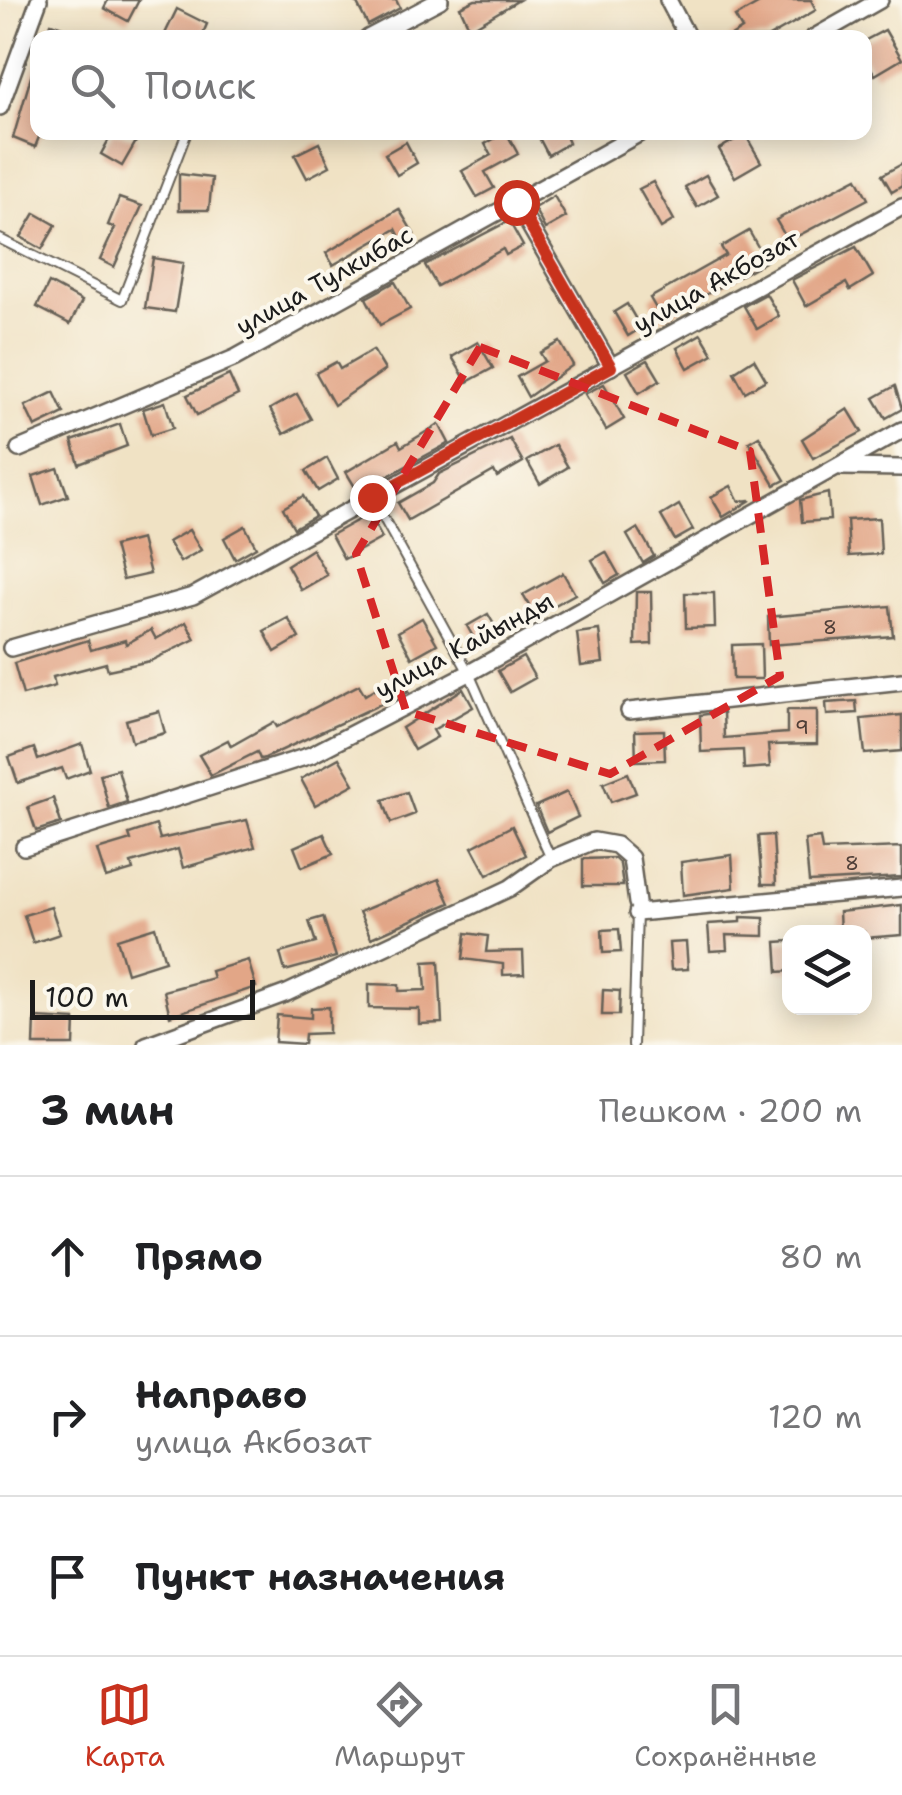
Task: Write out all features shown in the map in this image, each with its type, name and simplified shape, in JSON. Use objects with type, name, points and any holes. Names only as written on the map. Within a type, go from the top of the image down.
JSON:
[{"type":"street","points":[[0,107],[38,0]]},
{"type":"street","points":[[383,30],[440,0]]},
{"type":"street","points":[[668,0],[684,30]]},
{"type":"street","points":[[826,30],[880,0]]},
{"type":"street","name":"улица Тулкибас","points":[[19,449],[234,358],[628,140]]},
{"type":"street","points":[[516,202],[611,367]]},
{"type":"street","name":"улица Акбозат","points":[[11,648],[193,596],[902,206]]},
{"type":"street","name":"улица Кайынды","points":[[24,847],[310,755],[469,673],[902,430]]},
{"type":"street","points":[[837,466],[902,468]]},
{"type":"street","points":[[628,712],[902,681]]},
{"type":"street","points":[[146,1045],[287,993],[510,888],[551,860],[594,841],[616,845],[631,858],[637,908],[902,888]]},
{"type":"lane","points":[[0,238],[122,300],[184,140]]},
{"type":"lane","points":[[372,497],[469,673],[551,860]]},
{"type":"lane","points":[[633,1045],[637,908]]},
{"type":"highlighted area","points":[[480,347],[750,451],[780,676],[610,774],[406,711],[356,554]]},
{"type":"building","points":[[108,0],[139,0],[128,21],[104,8]]},
{"type":"building","points":[[355,0],[396,0],[400,8],[368,25]]},
{"type":"building","points":[[475,0],[519,0],[470,29],[460,7]]},
{"type":"building","points":[[765,0],[811,0],[816,10],[781,30],[740,30],[735,17]]},
{"type":"building","points":[[177,9],[207,24],[204,30],[167,30]]},
{"type":"building","points":[[51,23],[70,30],[48,30]]},
{"type":"building","points":[[885,30],[902,59],[875,75],[872,70],[872,37]]},
{"type":"building","points":[[30,80],[30,140],[38,140],[35,147],[13,138]]},
{"type":"building","points":[[109,140],[137,140],[122,166],[101,154]]},
{"type":"building","points":[[510,140],[518,154],[485,172],[494,188],[477,197],[462,171],[491,155],[485,144]]},
{"type":"building","points":[[540,140],[568,140],[569,143],[548,155]]},
{"type":"building","points":[[735,140],[748,140],[761,162],[735,177],[719,149]]},
{"type":"building","points":[[406,142],[417,163],[397,175],[385,154]]},
{"type":"building","points":[[319,143],[330,166],[307,178],[295,155]]},
{"type":"building","points":[[902,164],[902,186],[892,192],[882,175]]},
{"type":"building","points":[[179,174],[212,178],[209,210],[179,210]]},
{"type":"building","points":[[706,175],[718,195],[697,207],[685,187]]},
{"type":"building","points":[[857,178],[868,199],[788,241],[776,220]]},
{"type":"building","points":[[653,182],[674,220],[661,228],[639,189]]},
{"type":"building","points":[[554,196],[566,217],[545,229],[534,208]]},
{"type":"building","points":[[119,198],[142,206],[114,267],[100,260],[115,228],[108,225]]},
{"type":"building","points":[[399,209],[414,234],[402,241],[396,229],[333,265],[326,253]]},
{"type":"building","points":[[35,213],[56,225],[42,249],[21,237]]},
{"type":"building","points":[[509,221],[523,246],[506,255],[503,249],[437,286],[425,265]]},
{"type":"building","points":[[749,231],[766,261],[662,319],[650,298],[726,255],[721,247]]},
{"type":"building","points":[[856,247],[873,276],[850,290],[846,283],[806,306],[792,280]]},
{"type":"building","points":[[153,258],[183,263],[175,312],[145,308]]},
{"type":"building","points":[[395,282],[410,309],[380,325],[366,298]]},
{"type":"building","points":[[49,283],[82,301],[70,324],[37,307]]},
{"type":"building","points":[[766,294],[779,316],[757,329],[744,306]]},
{"type":"building","points":[[627,304],[641,328],[628,336],[614,312]]},
{"type":"building","points":[[701,334],[713,354],[688,368],[677,348]]},
{"type":"building","points":[[478,342],[493,368],[467,382],[452,357]]},
{"type":"building","points":[[560,342],[573,365],[528,397],[517,377],[545,361],[540,353]]},
{"type":"building","points":[[373,350],[385,370],[334,405],[316,373],[336,362],[340,369]]},
{"type":"building","points":[[754,359],[766,380],[745,392],[734,372]]},
{"type":"building","points":[[648,360],[660,380],[639,393],[627,372]]},
{"type":"building","points":[[229,375],[238,395],[197,415],[187,395]]},
{"type":"building","points":[[604,384],[624,419],[606,430],[585,394]]},
{"type":"building","points":[[895,386],[902,409],[886,418],[874,398]]},
{"type":"building","points":[[54,392],[64,413],[35,427],[25,406]]},
{"type":"building","points":[[297,394],[311,419],[284,434],[270,409]]},
{"type":"building","points":[[165,402],[173,428],[151,435],[143,409]]},
{"type":"building","points":[[848,409],[862,432],[813,458],[802,439]]},
{"type":"building","points":[[120,424],[127,446],[79,464],[72,441]]},
{"type":"building","points":[[439,424],[449,443],[358,492],[346,472],[398,441],[401,447]]},
{"type":"building","points":[[759,436],[785,480],[775,485],[749,442]]},
{"type":"building","points":[[510,439],[523,462],[497,477],[494,471],[408,520],[398,503],[433,483],[439,474]]},
{"type":"building","points":[[555,445],[568,467],[540,484],[527,461]]},
{"type":"building","points":[[327,458],[338,479],[318,491],[306,471]]},
{"type":"building","points":[[58,468],[68,496],[42,505],[33,476]]},
{"type":"building","points":[[731,486],[739,501],[751,500],[723,517],[711,497]]},
{"type":"building","points":[[828,493],[830,520],[802,522],[800,500]]},
{"type":"building","points":[[303,496],[315,516],[294,528],[283,508]]},
{"type":"building","points":[[679,505],[693,530],[675,540],[661,516]]},
{"type":"building","points":[[369,514],[382,538],[344,559],[331,535]]},
{"type":"building","points":[[879,518],[881,554],[849,556],[847,520]]},
{"type":"building","points":[[245,526],[256,547],[235,559],[224,538]]},
{"type":"building","points":[[638,528],[654,556],[643,563],[627,535]]},
{"type":"building","points":[[189,530],[201,550],[180,562],[168,542]]},
{"type":"building","points":[[141,539],[150,574],[123,580],[114,546]]},
{"type":"building","points":[[312,549],[327,575],[301,590],[287,565]]},
{"type":"building","points":[[606,552],[619,575],[605,583],[592,560]]},
{"type":"building","points":[[563,573],[575,594],[535,616],[523,595]]},
{"type":"building","points":[[636,592],[651,592],[652,644],[635,645]]},
{"type":"building","points":[[685,593],[714,593],[715,627],[686,628]]},
{"type":"building","points":[[890,606],[893,636],[769,645],[768,617]]},
{"type":"building","points":[[488,614],[500,635],[479,647],[467,626]]},
{"type":"building","points":[[288,618],[299,638],[275,652],[264,631]]},
{"type":"building","points":[[422,618],[437,644],[412,658],[398,632]]},
{"type":"building","points":[[186,622],[195,639],[150,661],[108,670],[106,663],[53,677],[55,686],[23,695],[14,663],[88,640],[91,650],[125,640],[126,644],[151,630],[156,639]]},
{"type":"building","points":[[599,630],[603,663],[581,666],[577,633]]},
{"type":"building","points":[[761,644],[762,679],[733,679],[732,645]]},
{"type":"building","points":[[523,657],[535,678],[510,692],[498,671]]},
{"type":"building","points":[[399,674],[409,691],[265,758],[260,759],[257,752],[211,775],[199,755],[228,740],[231,746],[274,722],[277,727],[359,685],[365,695]]},
{"type":"building","points":[[463,689],[473,707],[433,730],[437,737],[414,750],[402,728]]},
{"type":"building","points":[[856,701],[857,713],[827,715],[826,703]]},
{"type":"building","points":[[787,710],[817,710],[817,744],[768,745],[770,767],[744,769],[743,750],[701,752],[700,715],[723,712],[724,738],[787,733]]},
{"type":"building","points":[[159,711],[165,733],[132,742],[126,720]]},
{"type":"building","points":[[902,715],[902,751],[865,754],[861,719]]},
{"type":"building","points":[[664,730],[665,760],[636,761],[635,731]]},
{"type":"building","points":[[82,744],[90,770],[66,779],[62,768],[18,783],[9,757],[34,748],[38,760]]},
{"type":"building","points":[[339,758],[354,784],[315,805],[301,779]]},
{"type":"building","points":[[118,769],[127,802],[109,808],[100,774]]},
{"type":"building","points":[[628,773],[636,793],[611,802],[603,783]]},
{"type":"building","points":[[407,792],[415,814],[391,823],[383,800]]},
{"type":"building","points":[[567,792],[578,817],[547,832],[536,806]]},
{"type":"building","points":[[53,798],[61,823],[36,831],[28,807]]},
{"type":"building","points":[[247,820],[255,847],[183,868],[178,849],[131,863],[133,870],[106,878],[97,850],[131,840],[129,834],[156,825],[160,839]]},
{"type":"building","points":[[512,826],[526,855],[487,875],[472,847]]},
{"type":"building","points":[[324,834],[333,854],[302,867],[294,847]]},
{"type":"building","points":[[773,835],[776,884],[762,884],[758,836]]},
{"type":"building","points":[[820,838],[822,850],[902,847],[902,877],[809,882],[805,840]]},
{"type":"building","points":[[732,855],[734,888],[683,895],[681,862]]},
{"type":"building","points":[[614,858],[620,864],[623,886],[583,886],[583,859]]},
{"type":"building","points":[[439,879],[450,903],[371,938],[359,912]]},
{"type":"building","points":[[902,905],[902,935],[872,937],[872,925],[840,925],[839,912]]},
{"type":"building","points":[[51,907],[60,934],[33,943],[24,915]]},
{"type":"building","points":[[323,917],[336,957],[285,971],[280,953],[316,943],[309,921]]},
{"type":"building","points":[[741,917],[764,918],[764,936],[726,935],[727,950],[710,951],[708,924],[741,922]]},
{"type":"building","points":[[155,927],[165,961],[127,973],[117,939]]},
{"type":"building","points":[[619,929],[621,952],[603,953],[602,930]]},
{"type":"building","points":[[466,933],[488,936],[486,952],[523,951],[524,974],[503,975],[503,964],[463,959]]},
{"type":"building","points":[[686,942],[688,969],[671,970],[669,943]]},
{"type":"building","points":[[776,942],[782,942],[782,972],[778,972]]},
{"type":"building","points":[[248,960],[256,987],[170,1016],[164,991],[213,978],[211,971]]},
{"type":"building","points":[[439,961],[442,1023],[419,1024],[419,1009],[369,1008],[369,984],[399,985],[399,991],[426,990],[424,962]]},
{"type":"building","points":[[603,990],[620,991],[619,1015],[602,1015]]},
{"type":"building","points":[[329,1007],[329,1033],[305,1034],[304,1044],[275,1042],[277,1015],[311,1018],[311,1008]]},
{"type":"building","points":[[35,1018],[75,1020],[74,1045],[34,1045]]},
{"type":"route","points":[[372,497],[611,367],[516,202]]}]
